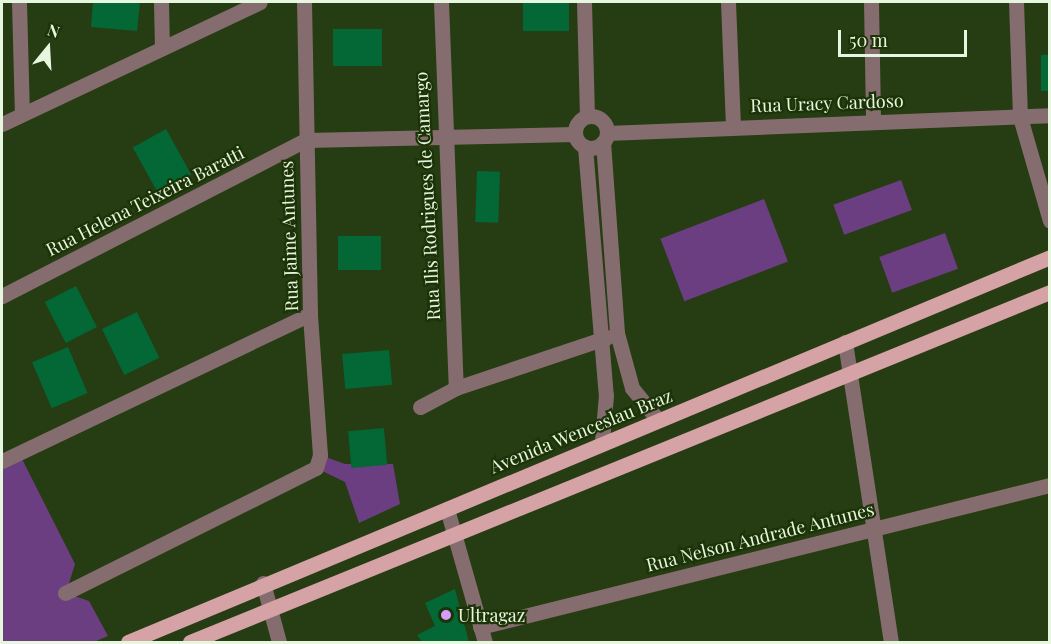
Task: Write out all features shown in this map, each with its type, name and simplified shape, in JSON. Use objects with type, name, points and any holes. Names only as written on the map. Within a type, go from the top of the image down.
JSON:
[{"type":"main road","name":"Avenida Wenceslau Braz","points":[[128,642],[602,441],[658,420],[1050,257]]},
{"type":"main road","points":[[190,642],[455,531],[1050,292]]},
{"type":"street","points":[[19,2],[21,113]]},
{"type":"street","points":[[161,2],[162,48]]},
{"type":"street","points":[[2,124],[21,113],[260,2]]},
{"type":"street","name":"Rua Jaime Antunes","points":[[65,593],[316,468],[320,455],[310,314],[304,2]]},
{"type":"street","name":"Rua Ilis Rodrigues de Camargo","points":[[441,2],[442,135],[456,388]]},
{"type":"street","points":[[575,134],[587,116],[584,2]]},
{"type":"street","points":[[728,2],[733,126]]},
{"type":"street","points":[[872,2],[873,120]]},
{"type":"street","points":[[1016,2],[1020,117],[1050,221]]},
{"type":"street","points":[[587,116],[599,118],[605,137],[617,333],[632,388],[658,420]]},
{"type":"street","name":"Rua Uracy Cardoso","points":[[585,147],[605,137],[733,126],[1050,116]]},
{"type":"street","points":[[306,140],[442,135],[575,134]]},
{"type":"street","points":[[575,134],[585,147],[599,340],[606,394],[602,441]]},
{"type":"street","name":"Rua Helena Teixeira Baratti","points":[[2,296],[306,140]]},
{"type":"street","points":[[2,461],[310,314]]},
{"type":"street","points":[[420,407],[456,388],[617,333]]},
{"type":"street","points":[[846,342],[891,642]]},
{"type":"street","name":"Rua Nelson Andrade Antunes","points":[[480,627],[1050,484]]},
{"type":"street","points":[[447,508],[485,642]]},
{"type":"street","points":[[263,583],[279,642]]},
{"type":"shaded area","points":[[901,180],[912,210],[844,235],[833,205]]},
{"type":"shaded area","points":[[764,199],[788,262],[684,301],[660,239]]},
{"type":"shaded area","points":[[945,233],[958,269],[892,293],[879,257]]},
{"type":"shaded area","points":[[19,453],[75,564],[66,593],[89,601],[108,636],[94,642],[2,642],[2,461]]},
{"type":"shaded area","points":[[320,455],[345,464],[393,464],[400,504],[359,523],[345,482],[316,468]]},
{"type":"building","points":[[93,2],[140,2],[137,31],[91,27]]},
{"type":"building","points":[[523,2],[569,2],[569,31],[523,31]]},
{"type":"building","points":[[333,29],[382,29],[382,66],[333,66]]},
{"type":"building","points":[[1041,55],[1050,55],[1050,91],[1041,91]]},
{"type":"building","points":[[166,129],[191,174],[158,193],[133,147]]},
{"type":"building","points":[[477,171],[500,172],[498,223],[475,222]]},
{"type":"building","points":[[338,236],[381,236],[381,270],[338,270]]},
{"type":"building","points":[[76,286],[97,327],[66,343],[45,302]]},
{"type":"building","points":[[137,312],[159,358],[124,375],[102,329]]},
{"type":"building","points":[[68,347],[88,393],[52,408],[32,362]]},
{"type":"building","points":[[389,350],[392,385],[345,389],[342,354]]},
{"type":"building","points":[[384,428],[387,465],[351,468],[348,431]]},
{"type":"building","name":"Ultragaz","points":[[455,589],[469,642],[422,642],[417,635],[435,626],[425,603]]},
{"type":"place","name":"Ultragaz","points":[[446,615]]}]
